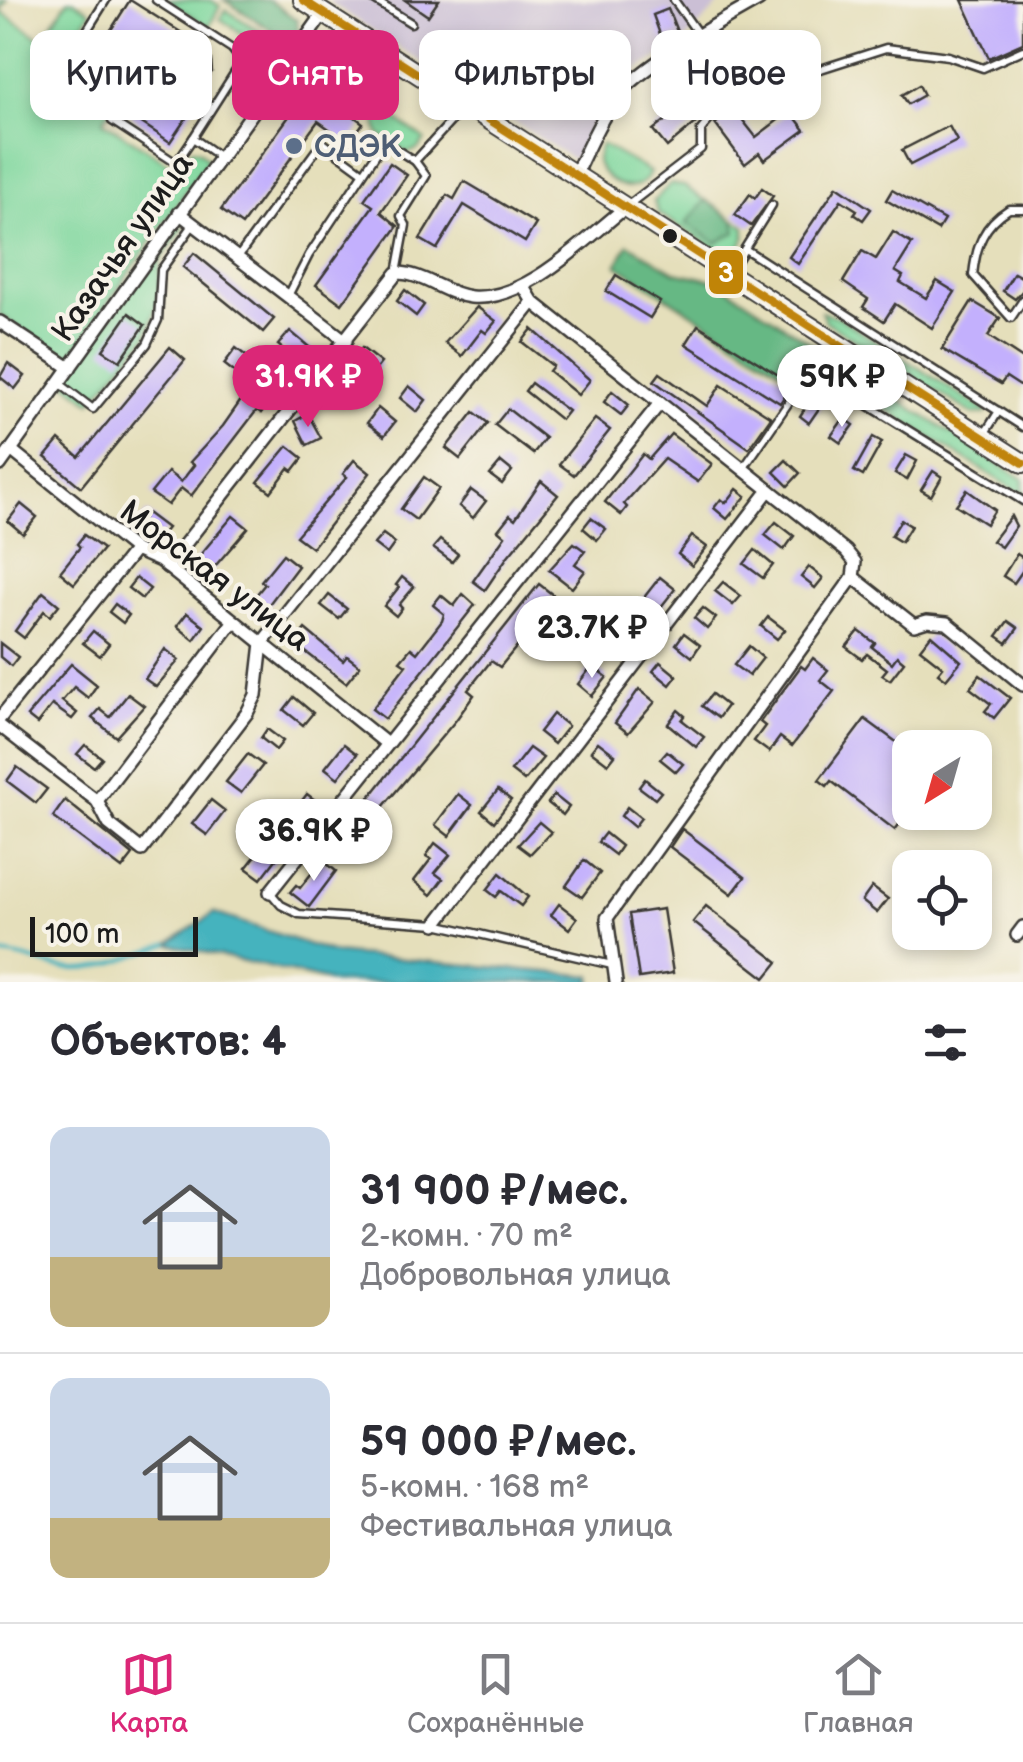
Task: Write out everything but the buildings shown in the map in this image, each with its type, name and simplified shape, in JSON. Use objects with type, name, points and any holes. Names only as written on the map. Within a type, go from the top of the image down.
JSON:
[{"type":"main road","points":[[303,0],[419,75]]},
{"type":"main road","points":[[488,120],[1023,463]]},
{"type":"street","points":[[710,30],[758,0]]},
{"type":"street","name":"Казачья улица","points":[[0,464],[324,14]]},
{"type":"street","points":[[574,175],[616,98],[651,69]]},
{"type":"street","points":[[168,567],[397,273],[412,272],[452,292],[472,297],[498,295],[524,287],[625,208]]},
{"type":"street","points":[[179,212],[346,341]]},
{"type":"street","points":[[524,287],[532,302],[856,562],[854,576],[607,918],[616,982]]},
{"type":"street","points":[[0,726],[97,801],[109,824],[142,850],[247,714],[256,695],[262,643],[532,302]]},
{"type":"street","points":[[0,322],[70,368]]},
{"type":"street","points":[[270,892],[660,403]]},
{"type":"street","name":"Морская улица","points":[[10,450],[135,550],[168,567],[387,744]]},
{"type":"street","points":[[436,924],[770,490]]},
{"type":"street","points":[[0,718],[135,550]]},
{"type":"street","points":[[854,576],[914,625],[927,621],[947,623],[1023,685]]},
{"type":"street","points":[[97,801],[233,622]]},
{"type":"lane","points":[[87,30],[106,0]]},
{"type":"lane","points":[[113,120],[176,163],[238,69],[238,58],[232,49],[156,0]]},
{"type":"lane","points":[[374,0],[411,23]]},
{"type":"lane","points":[[674,0],[696,30]]},
{"type":"lane","points":[[625,208],[701,149],[701,130],[727,98],[886,48],[948,56],[983,68],[1023,50]]},
{"type":"lane","points":[[415,161],[452,120]]},
{"type":"lane","points":[[194,138],[220,157]]},
{"type":"lane","points":[[237,258],[322,142],[363,172]]},
{"type":"lane","points":[[287,296],[309,255],[384,142],[415,161],[426,176],[401,216],[406,226],[397,273]]},
{"type":"lane","points":[[729,274],[772,205]]},
{"type":"lane","points":[[1023,209],[1009,209],[984,231],[976,250],[973,275],[1010,318],[1023,300]]},
{"type":"lane","points":[[59,383],[93,409],[146,344],[158,320],[161,270],[194,224]]},
{"type":"lane","points":[[745,248],[1023,427]]},
{"type":"lane","points":[[743,469],[832,340]]},
{"type":"lane","points":[[811,370],[1023,502]]},
{"type":"lane","points":[[982,437],[999,411]]},
{"type":"lane","points":[[270,892],[281,905],[299,914],[436,924],[613,966]]},
{"type":"shaded area","points":[[326,0],[729,0],[695,30],[651,30],[651,61],[631,73],[631,30],[419,30],[419,60],[399,47],[399,30],[372,30]]},
{"type":"shaded area","points":[[512,120],[595,120],[574,160]]},
{"type":"green space","points":[[68,0],[91,12],[78,30],[48,30]]},
{"type":"green space","points":[[167,0],[211,0],[220,6],[209,27]]},
{"type":"green space","points":[[224,0],[269,0],[297,20],[298,30],[271,30]]},
{"type":"green space","points":[[226,10],[258,30],[237,30],[220,19]]},
{"type":"green space","points":[[0,11],[30,31],[30,120],[104,120],[174,167],[181,166],[192,149],[199,150],[208,160],[71,356],[62,357],[0,315]]},
{"type":"green space","points":[[376,120],[397,120],[425,140],[417,150],[407,153],[379,134]]},
{"type":"green space","points":[[601,144],[650,172],[643,182],[627,187],[603,173],[597,160]]},
{"type":"green space","points":[[670,184],[684,186],[745,227],[745,237],[736,253],[723,254],[658,213],[654,201]]},
{"type":"green space","points":[[706,200],[734,220],[736,232],[716,243],[686,223]]},
{"type":"green space","points":[[179,226],[184,228],[160,261],[159,298],[147,336],[91,402],[67,384],[68,377],[169,234]]},
{"type":"green space","points":[[628,244],[675,272],[717,281],[815,346],[809,368],[795,379],[617,265]]},
{"type":"green space","points":[[821,312],[838,317],[986,411],[985,414],[973,414],[825,321]]},
{"type":"green space","points":[[827,362],[839,362],[1023,479],[1023,495],[822,370]]},
{"type":"water","points":[[214,913],[334,953],[592,976],[592,982],[333,982],[168,944]]},
{"type":"waterway","points":[[0,954],[77,969],[111,963],[168,944]]},
{"type":"transit line","name":"3","points":[[303,0],[1023,463]]},
{"type":"place","name":"СДЭК","points":[[294,146]]}]
